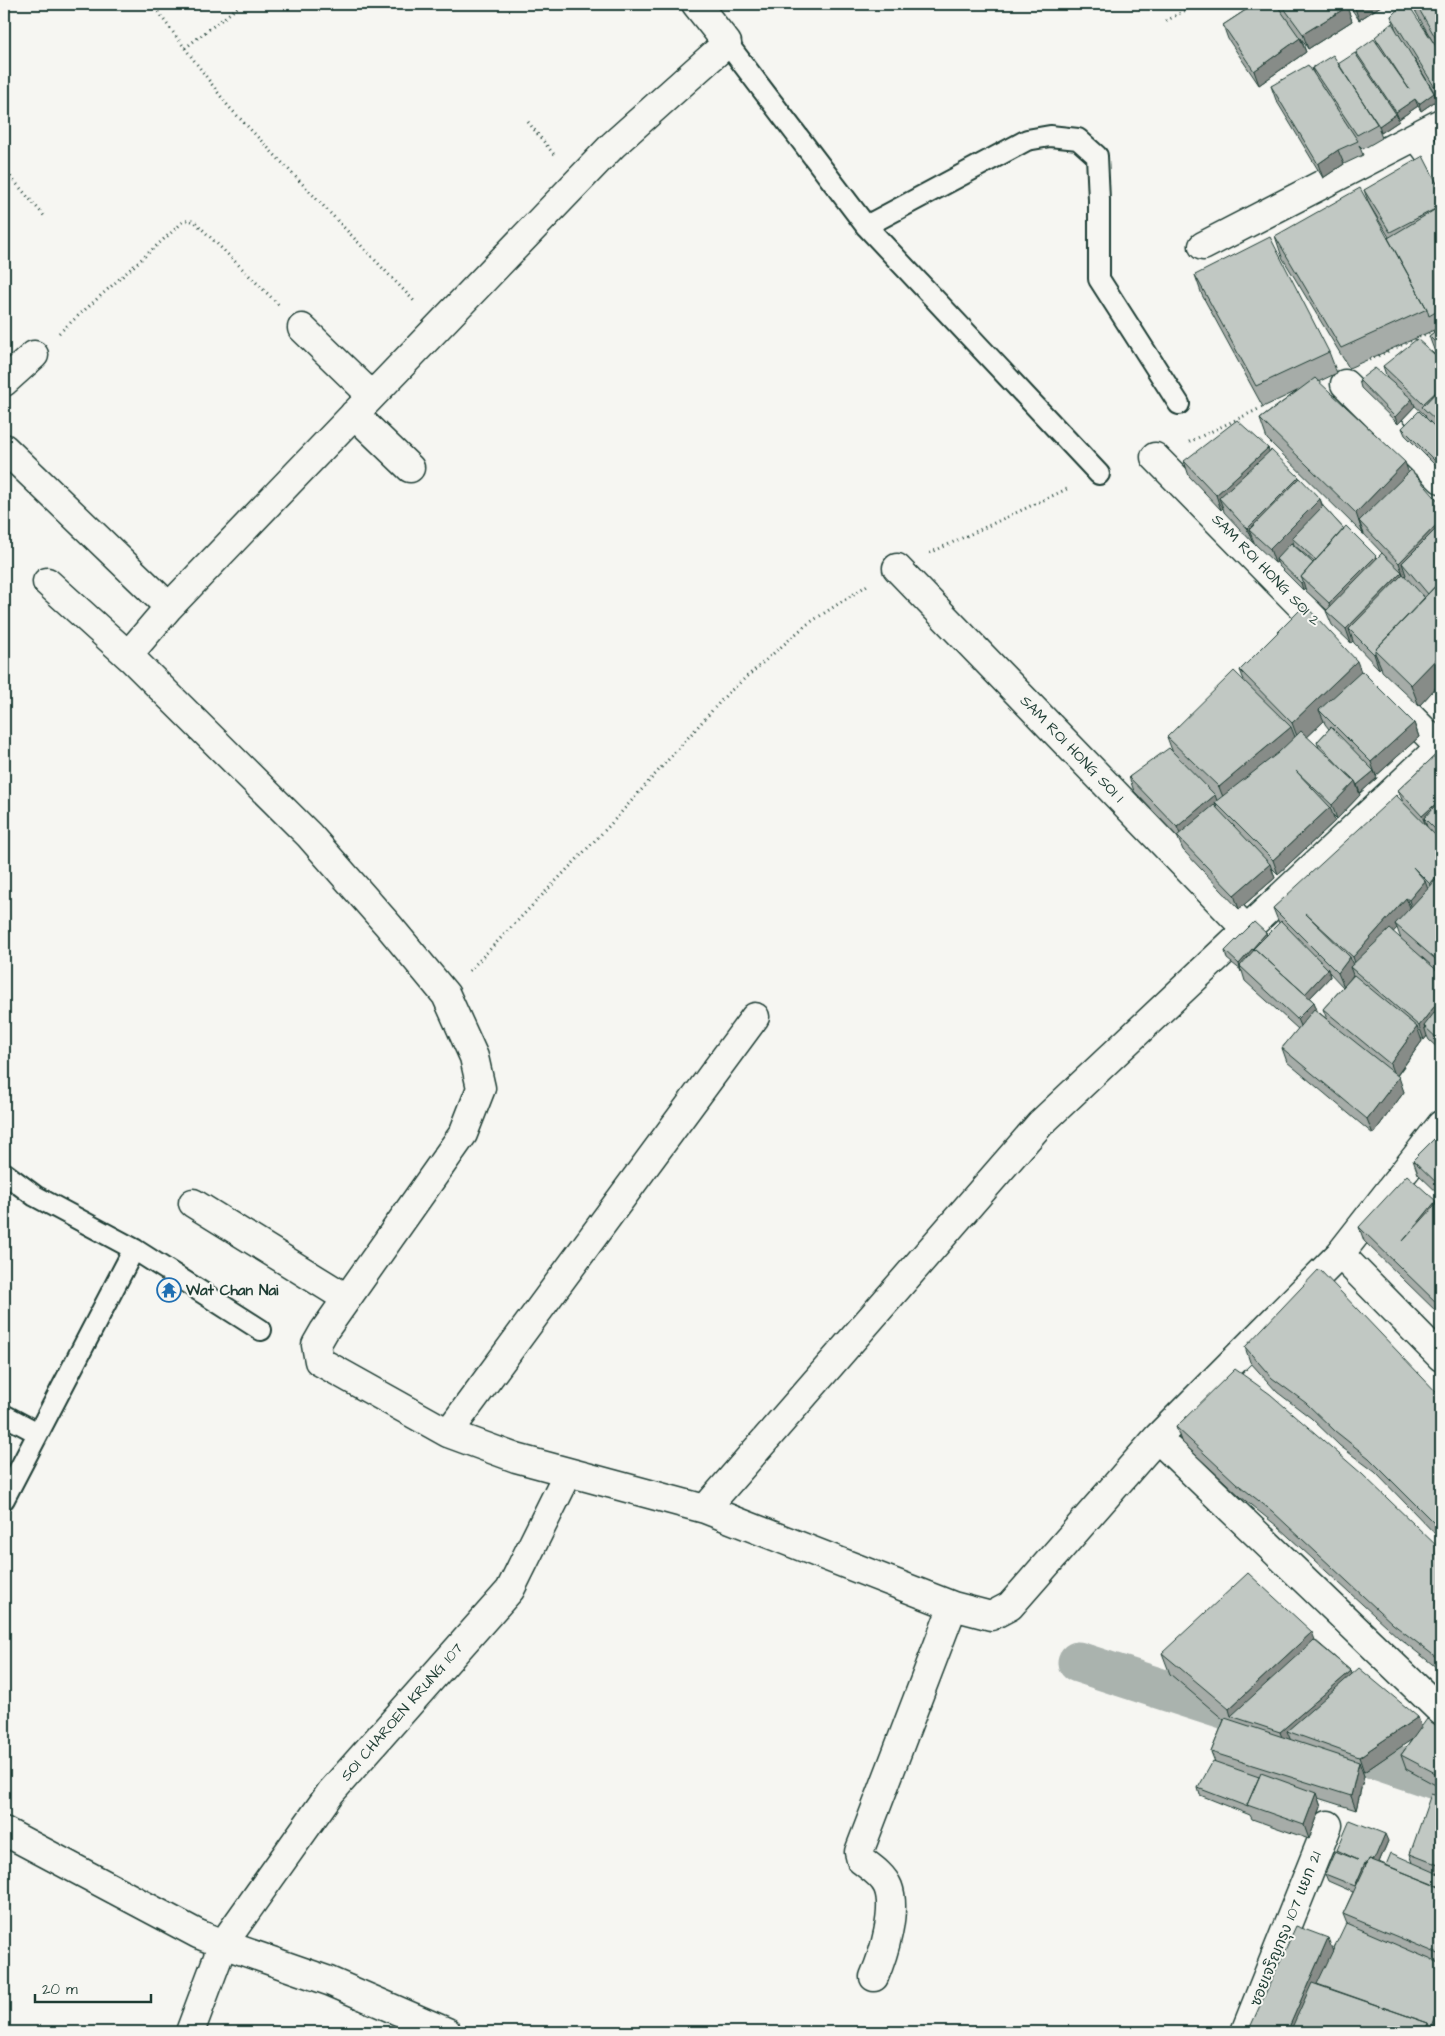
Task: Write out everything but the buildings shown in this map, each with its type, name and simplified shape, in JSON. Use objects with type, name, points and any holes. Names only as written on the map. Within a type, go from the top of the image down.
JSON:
[{"type":"street","points":[[132,659],[134,648],[168,607],[577,182],[613,145],[727,44],[696,4]]},
{"type":"street","points":[[1203,246],[1441,123]]},
{"type":"street","points":[[1418,136],[1441,169]]},
{"type":"street","points":[[302,328],[410,468]]},
{"type":"street","points":[[4,382],[34,355]]},
{"type":"street","points":[[1346,384],[1441,479]]},
{"type":"street","points":[[4,448],[168,607]]},
{"type":"street","name":"SAM ROI HONG SOI 2","points":[[1155,457],[1441,747]]},
{"type":"street","name":"SAM ROI HONG SOI 1","points":[[897,568],[1247,930]]},
{"type":"street","points":[[47,582],[132,659],[309,835],[446,995],[474,1057],[481,1088],[463,1134],[346,1298],[316,1345],[319,1361],[448,1433],[516,1458],[705,1509],[953,1606],[991,1616],[1010,1606],[1157,1438],[1340,1254],[1441,1125]]},
{"type":"street","points":[[705,1509],[1040,1124],[1441,747]]},
{"type":"street","points":[[448,1433],[755,1017]]},
{"type":"street","points":[[192,1203],[346,1298]]},
{"type":"street","points":[[1340,1254],[1441,1358]]},
{"type":"street","points":[[1157,1438],[1441,1711]]},
{"type":"street","name":"SOI CHAROEN KRUNG 107","points":[[190,2032],[223,1944],[331,1792],[510,1590],[568,1473]]},
{"type":"street","points":[[874,1977],[883,1957],[890,1916],[890,1898],[888,1886],[879,1874],[860,1860],[859,1852],[953,1606]]},
{"type":"street","name":"ซอยเจริญกรุง 107 แยก 21","points":[[1245,2032],[1328,1825]]},
{"type":"street","points":[[4,1831],[198,1934],[329,1982],[448,2032]]},
{"type":"lane","points":[[727,44],[866,226],[1099,474]]},
{"type":"lane","points":[[866,226],[1027,140],[1050,136],[1078,139],[1097,156],[1099,279],[1179,404]]},
{"type":"lane","points":[[4,1173],[35,1196],[134,1249],[261,1330]]},
{"type":"lane","points":[[4,1499],[134,1249]]},
{"type":"lane","points":[[4,1415],[38,1433]]},
{"type":"path","points":[[152,4],[228,106],[438,326]]},
{"type":"path","points":[[185,48],[242,4]]},
{"type":"path","points":[[1166,21],[1196,4]]},
{"type":"path","points":[[528,122],[577,182]]},
{"type":"path","points":[[4,169],[45,217]]},
{"type":"path","points":[[34,355],[183,222],[189,220],[195,222],[302,328]]},
{"type":"waterway","points":[[1078,1662],[1257,1720]]},
{"type":"waterway","points":[[1328,1743],[1441,1781]]},
{"type":"place","name":"Wat Chan Nai","points":[[169,1290]]}]
